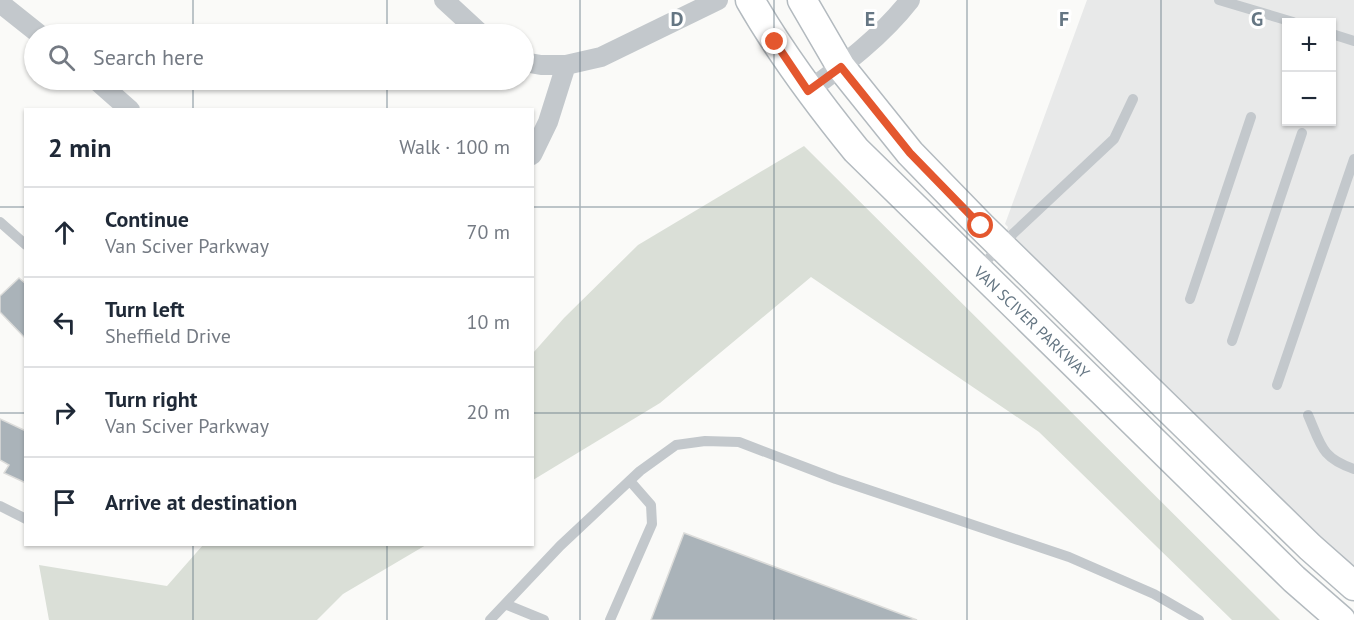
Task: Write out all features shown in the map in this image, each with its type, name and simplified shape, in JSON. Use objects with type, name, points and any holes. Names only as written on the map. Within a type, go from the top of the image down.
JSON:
[{"type":"street","points":[[444,0],[470,24]]},
{"type":"street","points":[[534,64],[566,65],[601,57],[718,0]]},
{"type":"street","name":"VAN SCIVER PARKWAY","points":[[750,0],[808,91],[856,150],[1278,563],[1341,620]]},
{"type":"street","name":"VAN SCIVER PARKWAY","points":[[802,0],[841,67],[910,153],[1310,547],[1354,586]]},
{"type":"street","points":[[808,91],[841,67],[892,23],[910,0]]},
{"type":"street","points":[[0,3],[26,24]]},
{"type":"street","points":[[534,151],[548,122],[566,65]]},
{"type":"street","points":[[107,90],[128,108]]},
{"type":"lane","points":[[1219,0],[1282,19]]},
{"type":"lane","points":[[1336,35],[1354,41]]},
{"type":"lane","points":[[978,270],[1001,245],[1114,139],[1133,99]]},
{"type":"lane","points":[[1190,299],[1251,117]]},
{"type":"lane","points":[[1232,341],[1302,133]]},
{"type":"lane","points":[[1277,385],[1354,159]]},
{"type":"lane","points":[[0,222],[24,243]]},
{"type":"lane","points":[[1308,415],[1327,456],[1339,464],[1354,469]]},
{"type":"lane","points":[[490,620],[560,546],[630,481],[676,445],[705,441],[739,442],[836,479],[1069,557],[1154,594],[1199,620]]},
{"type":"lane","points":[[610,620],[652,524],[651,505],[630,481]]},
{"type":"lane","points":[[0,506],[24,518]]},
{"type":"lane","points":[[505,604],[544,620]]},
{"type":"shaded area","points":[[1087,0],[1354,0],[1354,584],[1001,245],[1008,227],[1005,224]]},
{"type":"shaded area","points":[[804,146],[1280,620],[1232,620],[1039,432],[811,277],[660,403],[534,479],[534,352],[564,318],[638,245]]},
{"type":"shaded area","points":[[202,546],[424,546],[343,594],[317,620],[49,620],[39,565],[167,586]]},
{"type":"building","points":[[19,278],[24,282],[24,337],[0,312],[0,296]]},
{"type":"building","points":[[0,419],[24,430],[24,482],[4,473],[9,465],[0,460]]},
{"type":"building","points":[[684,533],[917,620],[651,620]]},
{"type":"route","points":[[775,42],[808,91],[841,67],[910,153],[981,226]]}]
